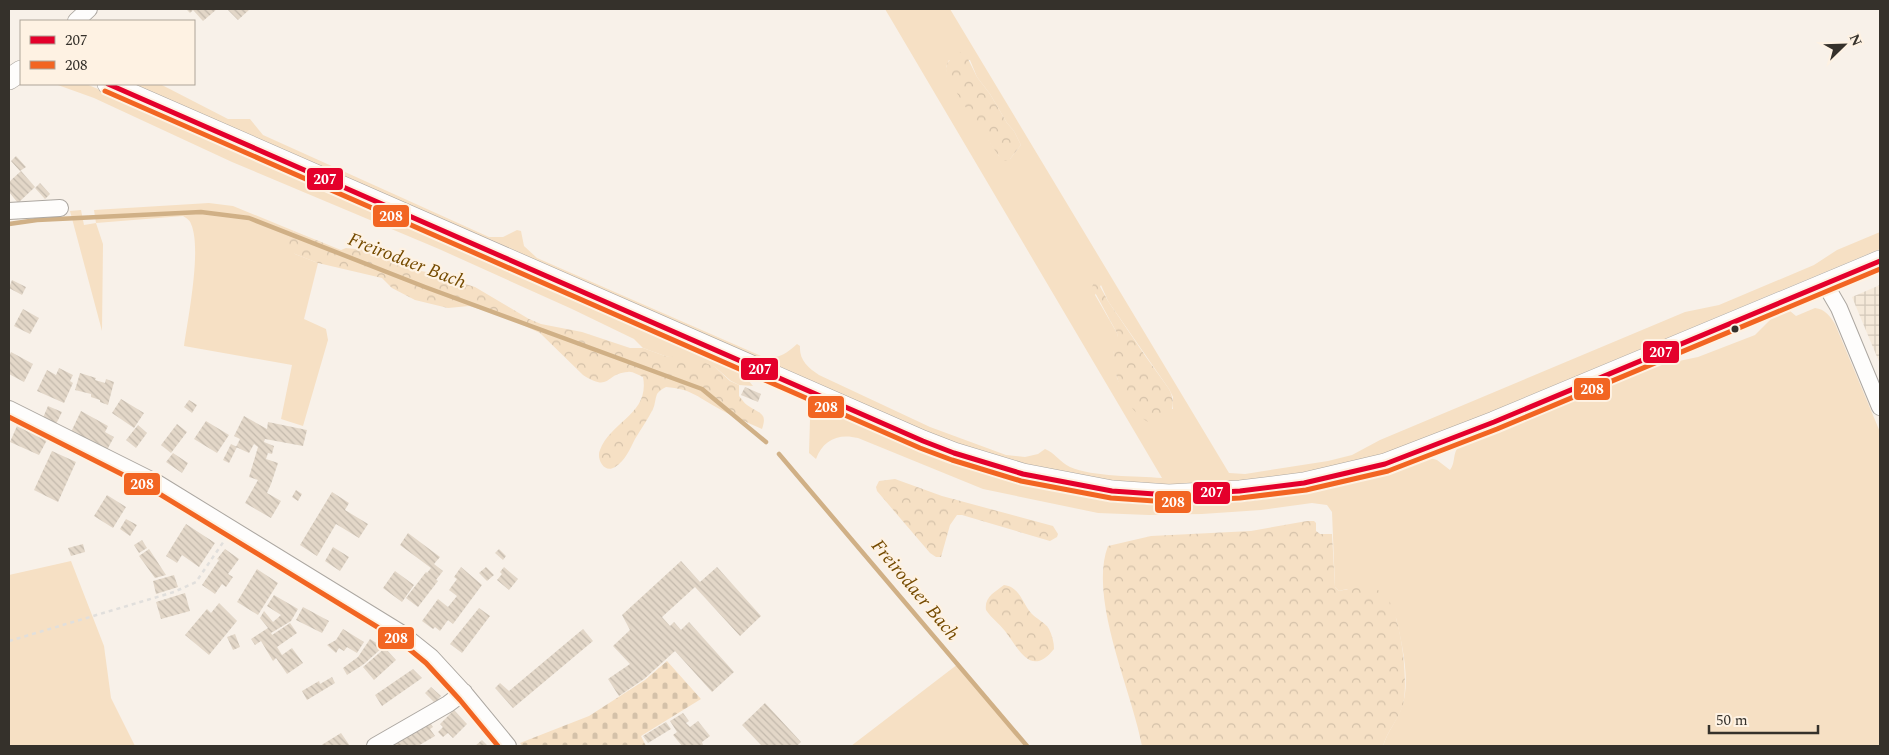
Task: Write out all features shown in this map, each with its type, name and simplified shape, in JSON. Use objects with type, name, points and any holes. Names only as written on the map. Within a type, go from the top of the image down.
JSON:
[{"type":"main road","points":[[9,79],[20,72]]},
{"type":"main road","points":[[110,85],[923,441],[954,453],[1023,474],[1112,491],[1169,495],[1240,491],[1304,483],[1385,464],[1502,418],[1880,260]]},
{"type":"street","points":[[77,20],[89,9]]},
{"type":"street","points":[[9,211],[60,208]]},
{"type":"street","points":[[1825,284],[1839,308],[1880,407]]},
{"type":"street","points":[[9,410],[157,483],[401,633],[431,657],[464,692],[508,746]]},
{"type":"street","points":[[375,746],[448,704],[464,692]]},
{"type":"path","points":[[9,641],[174,592],[196,582],[232,529]]},
{"type":"shaded area","points":[[1880,285],[1880,364],[1852,297]]},
{"type":"green space","points":[[885,9],[950,9],[1229,473],[1245,474],[1328,461],[1352,455],[1380,440],[1685,312],[1719,305],[1814,265],[1837,250],[1880,232],[1880,249],[1400,450],[1271,481],[1165,486],[1071,478],[957,446],[131,85],[162,85],[228,119],[250,119],[263,135],[489,237],[503,237],[517,230],[521,231],[524,246],[537,258],[766,358],[783,354],[797,344],[800,346],[801,355],[805,363],[819,375],[930,427],[1006,455],[1025,457],[1038,454],[1045,449],[1066,465],[1079,470],[1090,473],[1162,478]],"holes":[[[949,60],[970,60],[977,77],[1014,131],[1021,145],[1010,159],[999,156],[956,90],[947,72],[946,67]],[[1101,285],[1108,301],[1169,389],[1173,397],[1173,409],[1128,401],[1117,378],[1113,353],[1119,341],[1117,333],[1095,295]]]},
{"type":"green space","points":[[962,52],[966,55],[977,77],[1014,131],[1021,145],[1010,159],[1005,161],[999,156],[960,98],[948,75],[946,68],[948,62]]},
{"type":"green space","points":[[58,85],[88,85],[141,107],[740,370],[753,386],[739,385],[731,381],[715,367],[665,356],[643,348],[634,339],[572,309],[439,249],[232,162],[94,98]]},
{"type":"green space","points":[[209,203],[233,206],[294,231],[288,236],[295,254],[318,263],[304,319],[326,329],[328,340],[303,426],[281,419],[292,365],[184,346],[195,266],[194,235],[189,220],[183,216],[96,223],[94,210]]},
{"type":"green space","points":[[81,210],[84,225],[96,223],[103,244],[102,331],[70,211]]},
{"type":"green space","points":[[294,231],[341,250],[346,248],[375,251],[390,256],[408,269],[427,272],[475,287],[529,319],[541,324],[582,332],[630,348],[643,348],[665,356],[698,360],[715,367],[730,381],[739,385],[739,396],[746,404],[763,416],[764,423],[762,429],[682,389],[666,387],[657,394],[653,409],[624,458],[611,469],[604,467],[599,457],[600,450],[605,440],[635,409],[641,400],[644,390],[643,377],[630,372],[615,375],[603,382],[592,380],[583,375],[540,333],[503,316],[469,306],[448,308],[415,300],[392,288],[382,278],[318,263],[295,254],[289,246],[288,236]]},
{"type":"green space","points":[[1097,281],[1108,301],[1169,389],[1173,400],[1172,409],[1159,426],[1149,423],[1132,408],[1121,388],[1113,355],[1118,341],[1117,333],[1092,287],[1094,282]]},
{"type":"green space","points":[[1815,308],[1824,311],[1835,324],[1880,432],[1880,746],[1383,746],[1405,697],[1406,674],[1401,639],[1396,618],[1347,589],[1339,591],[1335,587],[1332,512],[1327,505],[1312,503],[1261,510],[1202,514],[1149,515],[1098,513],[983,489],[858,438],[844,436],[832,439],[819,452],[816,459],[809,453],[810,419],[812,413],[833,410],[1109,499],[1430,458],[1437,460],[1450,470],[1455,452],[1459,446],[1655,366],[1698,357],[1755,335],[1771,319],[1790,311],[1796,316]]},
{"type":"green space","points":[[895,479],[942,496],[1053,526],[1058,534],[1057,537],[1050,541],[957,515],[950,525],[941,557],[936,557],[930,553],[877,491],[876,487],[879,481]]},
{"type":"green space","points":[[1314,521],[1316,523],[1316,531],[1320,534],[1332,534],[1335,587],[1339,591],[1361,587],[1378,590],[1389,601],[1395,614],[1404,666],[1404,698],[1400,713],[1383,746],[1142,746],[1107,618],[1103,591],[1103,567],[1108,546],[1151,536],[1251,531]]},
{"type":"green space","points":[[71,561],[104,646],[111,698],[135,746],[9,746],[9,575]]},
{"type":"green space","points":[[1004,585],[1014,589],[1031,613],[1049,629],[1054,649],[1039,661],[1032,661],[1026,658],[1003,628],[986,610],[988,598]]},
{"type":"green space","points":[[667,661],[701,699],[641,736],[646,746],[522,746],[520,743],[589,716],[645,680]]},
{"type":"green space","points":[[958,664],[1024,746],[851,746]]},
{"type":"building","points":[[186,9],[217,9],[203,21],[193,10],[190,13]]},
{"type":"building","points":[[229,9],[250,9],[238,20]]},
{"type":"building","points":[[16,156],[26,167],[20,171],[11,161]]},
{"type":"building","points":[[21,171],[35,187],[18,203],[9,192],[9,182]]},
{"type":"building","points":[[40,183],[50,194],[45,199],[35,188]]},
{"type":"building","points":[[12,280],[26,287],[22,295],[9,288]]},
{"type":"building","points":[[23,309],[39,318],[30,334],[14,326]]},
{"type":"building","points":[[11,352],[33,364],[24,382],[9,374],[9,356]]},
{"type":"building","points":[[59,368],[73,375],[70,381],[73,383],[64,403],[37,391],[47,370],[56,375]]},
{"type":"building","points":[[80,373],[105,383],[106,379],[114,382],[108,405],[91,397],[91,394],[75,390]]},
{"type":"building","points":[[745,387],[761,394],[758,402],[741,395]]},
{"type":"building","points":[[121,399],[144,413],[134,428],[112,413]]},
{"type":"building","points":[[189,400],[197,405],[192,413],[184,407]]},
{"type":"building","points":[[48,406],[62,412],[55,426],[42,420]]},
{"type":"building","points":[[81,411],[108,426],[105,432],[114,437],[107,450],[71,432]]},
{"type":"building","points":[[244,416],[267,429],[268,422],[307,430],[303,446],[265,439],[264,442],[274,446],[272,454],[268,453],[266,459],[278,463],[267,493],[281,501],[271,518],[245,503],[258,480],[249,477],[258,447],[254,444],[249,453],[236,447],[240,439],[234,436]]},
{"type":"building","points":[[206,421],[229,435],[217,453],[194,439]]},
{"type":"building","points":[[177,424],[187,432],[171,453],[161,445]]},
{"type":"building","points":[[138,425],[147,433],[136,448],[126,440]]},
{"type":"building","points":[[17,426],[47,440],[39,455],[10,442]]},
{"type":"building","points":[[231,444],[237,447],[229,463],[223,460]]},
{"type":"building","points":[[52,451],[76,462],[58,502],[34,490]]},
{"type":"building","points":[[173,453],[188,463],[182,473],[166,462]]},
{"type":"building","points":[[296,490],[302,494],[298,501],[292,497]]},
{"type":"building","points":[[332,492],[349,503],[345,510],[368,524],[359,538],[336,524],[317,556],[300,545]]},
{"type":"building","points":[[107,495],[126,507],[113,528],[94,516]]},
{"type":"building","points":[[126,519],[137,525],[130,536],[120,529]]},
{"type":"building","points":[[186,524],[215,543],[199,567],[182,555],[177,563],[166,556]]},
{"type":"building","points":[[408,533],[440,557],[434,564],[443,571],[436,580],[438,581],[418,607],[406,598],[431,568],[400,545]]},
{"type":"building","points":[[142,540],[147,548],[139,553],[134,545]]},
{"type":"building","points":[[83,544],[85,552],[71,556],[68,548]]},
{"type":"building","points":[[333,547],[349,557],[340,571],[325,561]]},
{"type":"building","points":[[149,549],[166,575],[155,578],[139,556]]},
{"type":"building","points":[[225,549],[239,559],[228,574],[233,577],[226,587],[222,584],[215,594],[202,585]]},
{"type":"building","points":[[499,549],[506,556],[503,560],[495,553]]},
{"type":"building","points":[[681,561],[700,582],[717,567],[761,616],[740,636],[695,587],[662,617],[670,626],[674,622],[681,630],[689,622],[734,672],[712,692],[675,651],[644,679],[619,696],[608,679],[630,664],[613,646],[630,630],[622,615]]},
{"type":"building","points":[[461,567],[482,585],[453,624],[448,620],[440,631],[435,627],[433,629],[422,621],[438,599],[448,607],[457,596],[449,590],[457,579],[454,577]]},
{"type":"building","points":[[486,567],[494,575],[487,581],[479,573]]},
{"type":"building","points":[[504,567],[518,579],[509,590],[497,580],[502,574],[500,572]]},
{"type":"building","points":[[257,569],[278,583],[258,615],[237,602]]},
{"type":"building","points":[[395,571],[414,585],[402,602],[383,588]]},
{"type":"building","points":[[174,575],[178,587],[156,594],[153,581]]},
{"type":"building","points":[[185,593],[190,611],[161,619],[156,602]]},
{"type":"building","points":[[274,595],[298,609],[291,621],[271,633],[272,635],[290,623],[297,633],[277,647],[282,655],[292,648],[303,663],[287,674],[276,658],[273,661],[261,641],[255,645],[251,639],[268,628],[260,618],[264,611],[273,622],[281,615],[267,606]]},
{"type":"building","points":[[219,603],[237,621],[209,655],[185,635],[207,609],[211,613]]},
{"type":"building","points":[[303,607],[329,621],[322,633],[296,620]]},
{"type":"building","points":[[479,608],[490,616],[462,653],[450,644]]},
{"type":"building","points":[[343,629],[364,642],[357,653],[347,647],[344,651],[339,648],[336,653],[327,645],[336,640]]},
{"type":"building","points":[[583,629],[593,641],[513,708],[495,688],[500,683],[509,691]]},
{"type":"building","points":[[235,634],[240,647],[233,650],[227,637]]},
{"type":"building","points":[[370,639],[383,647],[364,664],[347,675],[343,668],[358,657]]},
{"type":"building","points":[[385,648],[396,660],[374,680],[363,667]]},
{"type":"building","points":[[413,669],[422,678],[382,706],[375,695]]},
{"type":"building","points":[[332,677],[335,683],[307,700],[302,691],[319,681],[320,684]]},
{"type":"building","points":[[431,687],[441,696],[435,703],[425,693]]},
{"type":"building","points":[[765,703],[801,742],[797,746],[762,746],[742,725]]},
{"type":"building","points":[[454,710],[467,724],[453,738],[448,733],[443,737],[438,732],[443,727],[440,724]]},
{"type":"building","points":[[683,713],[689,721],[686,723],[690,727],[698,721],[710,736],[702,742],[703,745],[682,746],[673,735],[677,732],[670,721]]},
{"type":"building","points":[[428,720],[433,727],[430,729],[435,736],[418,746],[386,746]]},
{"type":"building","points":[[666,722],[671,729],[648,743],[643,736]]},
{"type":"building","points":[[341,733],[350,746],[320,746]]},
{"type":"building","points":[[482,740],[488,746],[475,746]]},
{"type":"waterway","name":"Freirodaer Bach","points":[[9,224],[37,220],[201,212],[249,218],[425,287],[702,389],[766,442]]},
{"type":"waterway","name":"Freirodaer Bach","points":[[779,454],[1027,746]]},
{"type":"transit line","name":"207","points":[[110,85],[923,441],[954,453],[1023,474],[1112,491],[1169,495],[1240,491],[1304,483],[1385,464],[1494,422],[1880,261]]},
{"type":"transit line","name":"208","points":[[105,91],[920,448],[1021,481],[1111,498],[1169,502],[1240,498],[1306,490],[1388,471],[1497,429],[1880,269]]},
{"type":"transit line","name":"208","points":[[9,417],[153,490],[397,639],[426,663],[498,746]]}]
